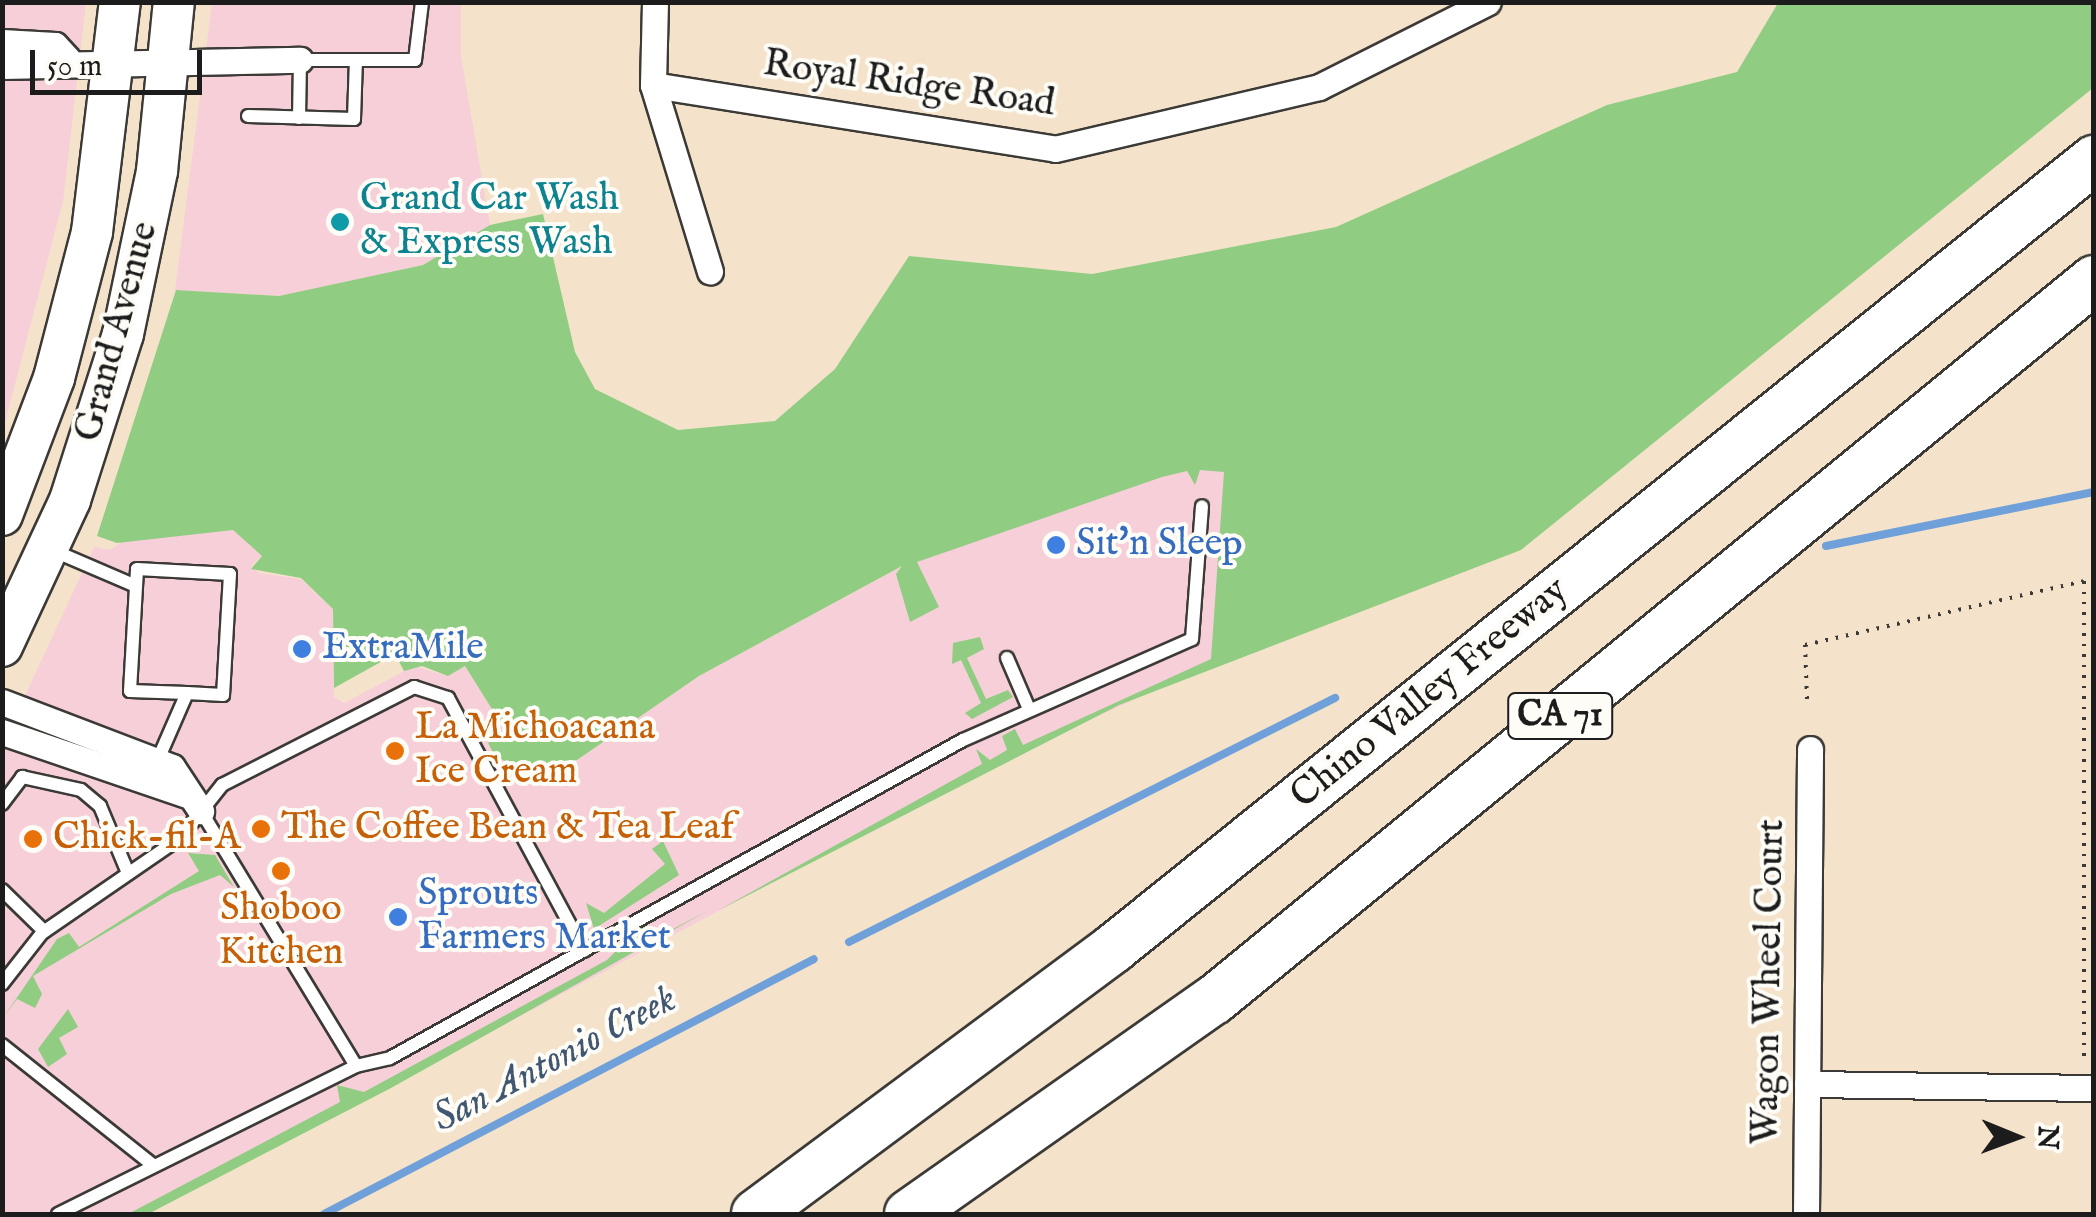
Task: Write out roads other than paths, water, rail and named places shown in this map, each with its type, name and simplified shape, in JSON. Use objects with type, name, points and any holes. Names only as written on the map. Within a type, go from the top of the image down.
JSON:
[{"type":"highway","name":"Chino Valley Freeway","points":[[756,1214],[1114,948],[2094,160]]},
{"type":"highway","name":"CA 71","points":[[909,1214],[1214,1000],[2094,280]]},
{"type":"highway","points":[[721,1214],[798,1182]]},
{"type":"main road","name":"Grand Avenue","points":[[2,515],[82,274],[116,59],[120,2]]},
{"type":"main road","name":"Grand Avenue","points":[[2,646],[50,549],[127,317],[172,58],[174,2]]},
{"type":"street","points":[[655,2],[653,85],[710,271]]},
{"type":"street","name":"Royal Ridge Road","points":[[653,85],[1055,149],[1320,87],[1488,2]]},
{"type":"street","points":[[2,42],[55,45],[67,58]]},
{"type":"street","points":[[2,66],[50,69],[67,58],[300,60]]},
{"type":"street","points":[[2,702],[158,760],[194,803]]},
{"type":"street","points":[[2,732],[194,803]]},
{"type":"street","name":"Wagon Wheel Court","points":[[1806,1214],[1810,749]]},
{"type":"street","points":[[1807,1084],[2094,1088]]},
{"type":"lane","points":[[298,118],[300,60],[415,60],[422,2]]},
{"type":"lane","points":[[248,116],[354,119],[356,60]]},
{"type":"lane","points":[[58,1214],[356,1066],[390,1058],[584,951],[769,841],[1028,710],[1192,638],[1202,506]]},
{"type":"lane","points":[[50,549],[136,586]]},
{"type":"lane","points":[[137,568],[230,574],[224,695],[187,694],[130,690],[137,568]]},
{"type":"lane","points":[[1007,658],[1028,710]]},
{"type":"lane","points":[[2,984],[44,931],[180,838],[194,803],[414,688],[448,698],[584,951]]},
{"type":"lane","points":[[147,785],[187,694]]},
{"type":"lane","points":[[2,804],[22,777],[82,790],[100,806],[128,874]]},
{"type":"lane","points":[[194,803],[356,1066]]},
{"type":"lane","points":[[2,890],[44,931]]},
{"type":"lane","points":[[2,1045],[154,1166]]},
{"type":"waterway","name":"San Antonio Creek","points":[[1826,546],[2094,492]]},
{"type":"waterway","name":"San Antonio Creek","points":[[849,942],[1335,698]]},
{"type":"waterway","name":"San Antonio Creek","points":[[324,1214],[814,959]]},
{"type":"place","name":"Grand Car Wash & Express Wash","points":[[340,222]]},
{"type":"place","name":"Sit'n Sleep","points":[[1056,545]]},
{"type":"place","name":"ExtraMile","points":[[302,649]]},
{"type":"place","name":"La Michoacana Ice Cream","points":[[395,751]]},
{"type":"place","name":"The Coffee Bean & Tea Leaf","points":[[261,829]]},
{"type":"place","name":"Chick-fil-A","points":[[33,839]]},
{"type":"place","name":"Shoboo Kitchen","points":[[281,871]]},
{"type":"place","name":"Sprouts Farmers Market","points":[[398,917]]}]
